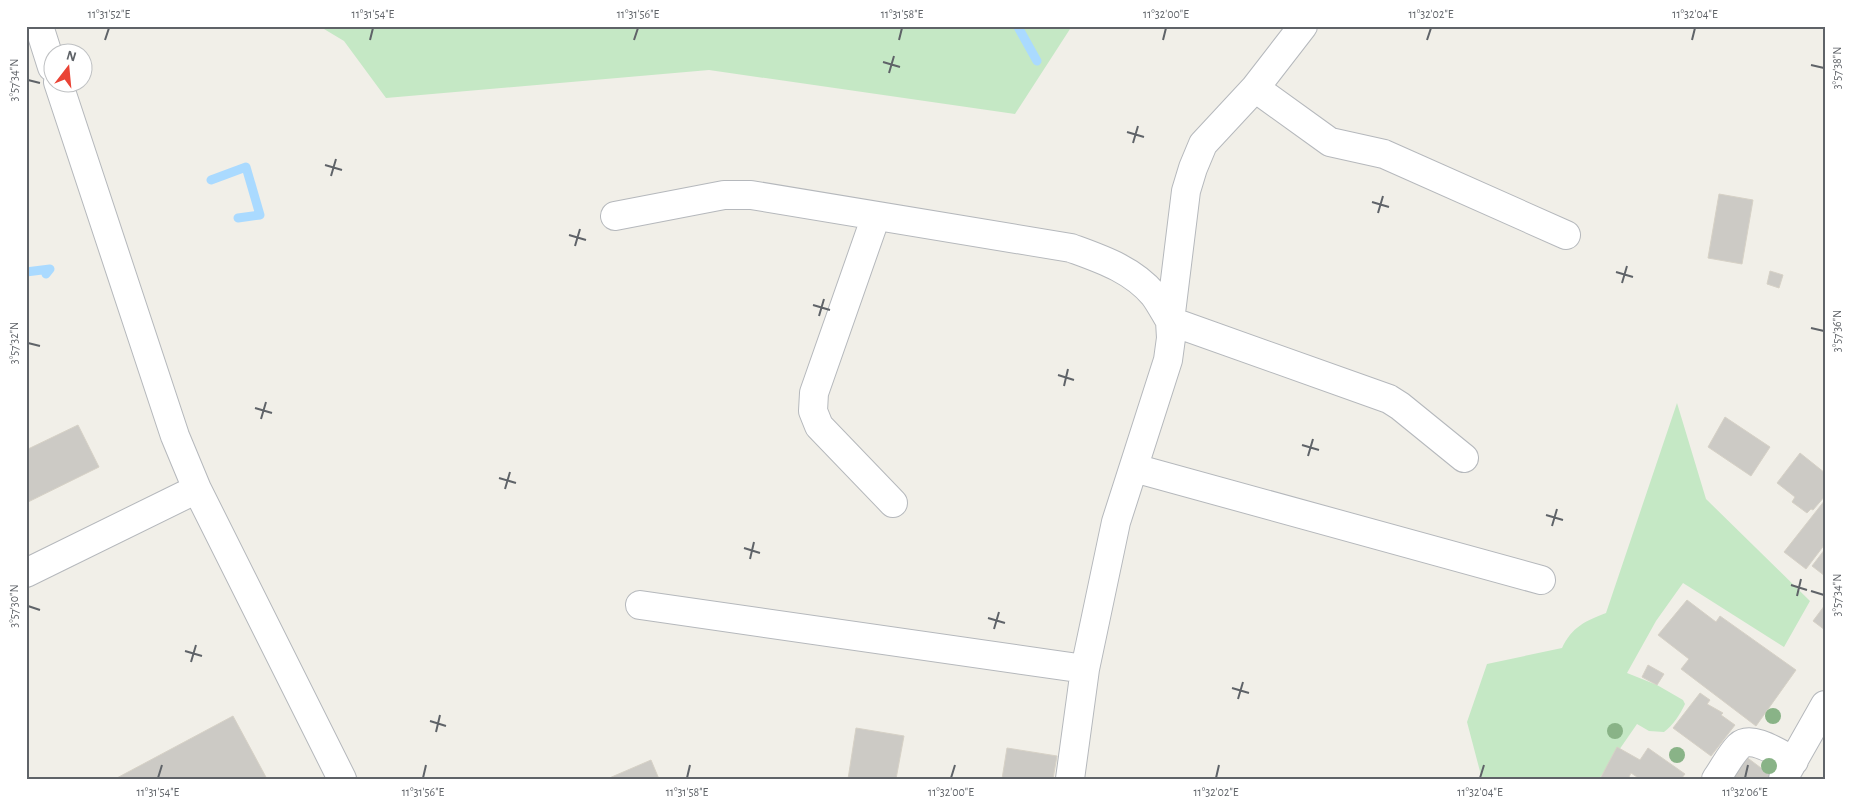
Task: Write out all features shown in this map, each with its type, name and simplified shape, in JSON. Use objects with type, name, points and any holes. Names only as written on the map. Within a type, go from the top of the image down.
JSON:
[{"type":"street","points":[[39,26],[44,42]]},
{"type":"street","points":[[1070,779],[1086,669],[1116,522],[1168,360],[1171,338],[1170,321],[1186,191],[1193,168],[1203,144],[1255,88],[1303,26]]},
{"type":"street","points":[[1255,88],[1330,142],[1384,154],[1566,235]]},
{"type":"street","points":[[61,92],[176,436],[197,489],[342,779]]},
{"type":"street","points":[[615,216],[724,195],[751,195],[1071,248],[1111,263],[1136,277],[1154,295],[1170,321],[1389,399],[1464,458]]},
{"type":"street","points":[[876,216],[814,394],[814,411],[819,426],[894,502]]},
{"type":"street","points":[[1134,468],[1541,580]]},
{"type":"street","points":[[26,573],[197,489]]},
{"type":"street","points":[[640,605],[1086,669]]},
{"type":"street","points":[[1716,779],[1740,745],[1747,742],[1754,742],[1789,770],[1825,705]]},
{"type":"green space","points":[[319,26],[1070,26],[1070,29],[1015,114],[709,70],[386,98],[344,41]]},
{"type":"green space","points":[[1677,403],[1706,499],[1810,601],[1784,647],[1683,583],[1656,621],[1627,673],[1657,685],[1683,700],[1685,704],[1676,720],[1664,732],[1649,731],[1637,724],[1599,779],[1482,779],[1467,722],[1487,664],[1562,648],[1570,635],[1580,626],[1606,613]]},
{"type":"building","points":[[1719,194],[1753,200],[1742,264],[1708,258]]},
{"type":"building","points":[[1770,271],[1783,275],[1779,288],[1767,284]]},
{"type":"building","points":[[1725,417],[1770,447],[1751,476],[1708,447]]},
{"type":"building","points":[[78,425],[99,467],[26,503],[26,450]]},
{"type":"building","points":[[1800,453],[1825,473],[1825,496],[1813,510],[1811,509],[1807,513],[1792,502],[1795,497],[1777,483]]},
{"type":"building","points":[[1825,500],[1825,544],[1806,569],[1784,552]]},
{"type":"building","points":[[1825,549],[1825,576],[1812,566]]},
{"type":"building","points":[[1687,600],[1716,622],[1720,616],[1796,670],[1756,726],[1681,669],[1689,659],[1658,635]]},
{"type":"building","points":[[1825,605],[1825,630],[1813,621]]},
{"type":"building","points":[[1648,665],[1664,674],[1657,685],[1642,677]]},
{"type":"building","points":[[1700,693],[1710,700],[1707,704],[1723,713],[1721,715],[1735,725],[1711,756],[1673,728]]},
{"type":"building","points":[[233,716],[267,779],[115,779]]},
{"type":"building","points":[[856,728],[904,736],[896,779],[848,779]]},
{"type":"building","points":[[1617,747],[1640,760],[1648,748],[1685,774],[1681,779],[1640,779],[1631,773],[1628,779],[1600,779]]},
{"type":"building","points":[[1007,748],[1057,756],[1053,779],[1002,779]]},
{"type":"building","points":[[1741,753],[1773,777],[1771,779],[1724,779]]},
{"type":"building","points":[[651,760],[659,779],[607,779]]},
{"type":"waterway","points":[[1019,26],[1037,61]]},
{"type":"waterway","points":[[211,180],[246,167],[260,215],[238,218]]},
{"type":"waterway","points":[[26,272],[50,269],[46,274]]}]
